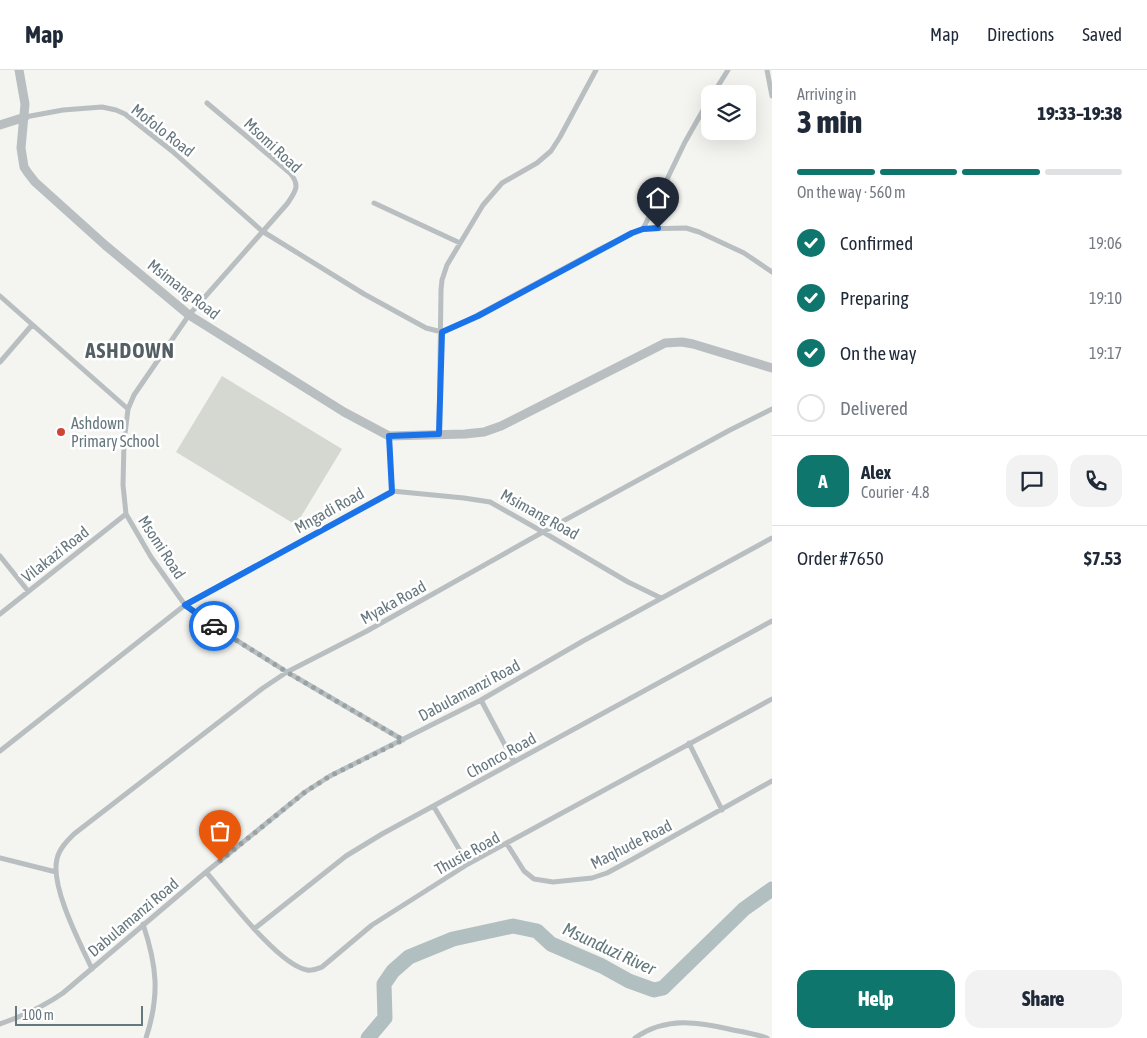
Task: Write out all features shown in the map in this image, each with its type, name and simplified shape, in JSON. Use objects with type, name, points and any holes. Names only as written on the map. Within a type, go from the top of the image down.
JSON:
[{"type":"street","points":[[439,434],[442,280],[447,265],[483,205],[498,187],[537,163],[551,151],[596,70]]},
{"type":"street","points":[[719,85],[728,70]]},
{"type":"street","points":[[766,70],[772,96]]},
{"type":"street","name":"Msimang Road","points":[[20,73],[25,117],[21,148],[24,167],[36,182],[105,245],[189,315],[344,412],[389,436]]},
{"type":"street","name":"Msomi Road","points":[[207,103],[277,161],[296,180],[296,189],[293,195],[189,315],[134,395],[128,409],[124,442],[123,485],[126,514],[151,558],[185,605],[217,628],[287,672],[403,740]]},
{"type":"street","name":"Mofolo Road","points":[[25,117],[87,108],[102,107],[116,110],[144,128],[166,146],[262,231],[364,294],[426,328],[442,332]]},
{"type":"street","points":[[643,229],[680,150],[701,114]]},
{"type":"street","points":[[0,125],[25,117]]},
{"type":"street","points":[[374,203],[460,242]]},
{"type":"street","points":[[442,332],[463,323],[606,246],[643,229],[686,228],[699,232],[744,254],[772,272]]},
{"type":"street","points":[[0,296],[128,409]]},
{"type":"street","points":[[0,362],[32,325]]},
{"type":"street","points":[[392,492],[389,436],[484,432],[501,426],[665,343],[682,342],[692,344],[772,368]]},
{"type":"street","name":"Myaka Road","points":[[56,872],[56,859],[64,844],[74,834],[263,688],[287,672],[375,627],[543,532],[772,409]]},
{"type":"street","name":"Msimang Road","points":[[392,492],[490,502],[628,582],[661,598]]},
{"type":"street","name":"Mngadi Road","points":[[0,751],[185,605],[392,492]]},
{"type":"street","name":"Vilakazi Road","points":[[0,614],[126,514]]},
{"type":"street","name":"Dabulamanzi Road","points":[[0,1024],[47,1004],[92,969],[143,924],[305,792],[330,776],[481,700],[583,641],[772,538]]},
{"type":"street","points":[[0,556],[28,591]]},
{"type":"street","name":"Chonco Road","points":[[254,929],[346,856],[382,834],[772,621]]},
{"type":"street","name":"Thusie Road","points":[[206,872],[254,929],[294,965],[314,971],[331,960],[372,925],[468,864],[772,699]]},
{"type":"street","points":[[481,700],[514,762]]},
{"type":"street","points":[[689,743],[722,810]]},
{"type":"street","name":"Maqhude Road","points":[[507,844],[524,871],[534,879],[553,882],[580,880],[607,873],[772,781]]},
{"type":"street","points":[[434,807],[468,864]]},
{"type":"street","points":[[0,858],[56,872],[65,904],[92,969]]},
{"type":"street","points":[[143,924],[151,948],[156,980],[155,1008],[146,1038]]},
{"type":"street","points":[[635,1038],[657,1027],[678,1022],[696,1022],[767,1038]]},
{"type":"shaded area","points":[[222,376],[342,449],[296,525],[176,452]]},
{"type":"waterway","name":"Msunduzi River","points":[[368,1038],[385,1018],[384,984],[393,971],[409,957],[453,939],[513,926],[537,931],[551,944],[602,966],[629,981],[654,990],[663,988],[744,909],[772,889]]},
{"type":"way so far","points":[[214,626],[287,672],[403,740],[330,776],[305,792],[220,861]]},
{"type":"place","name":"Ashdown Primary School","points":[[61,432]]},
{"type":"district","name":"ASHDOWN","points":[[130,351]]},
{"type":"route","points":[[214,626],[185,605],[392,492],[389,436],[439,434],[442,332],[478,316],[632,233],[643,229],[658,228]]}]
